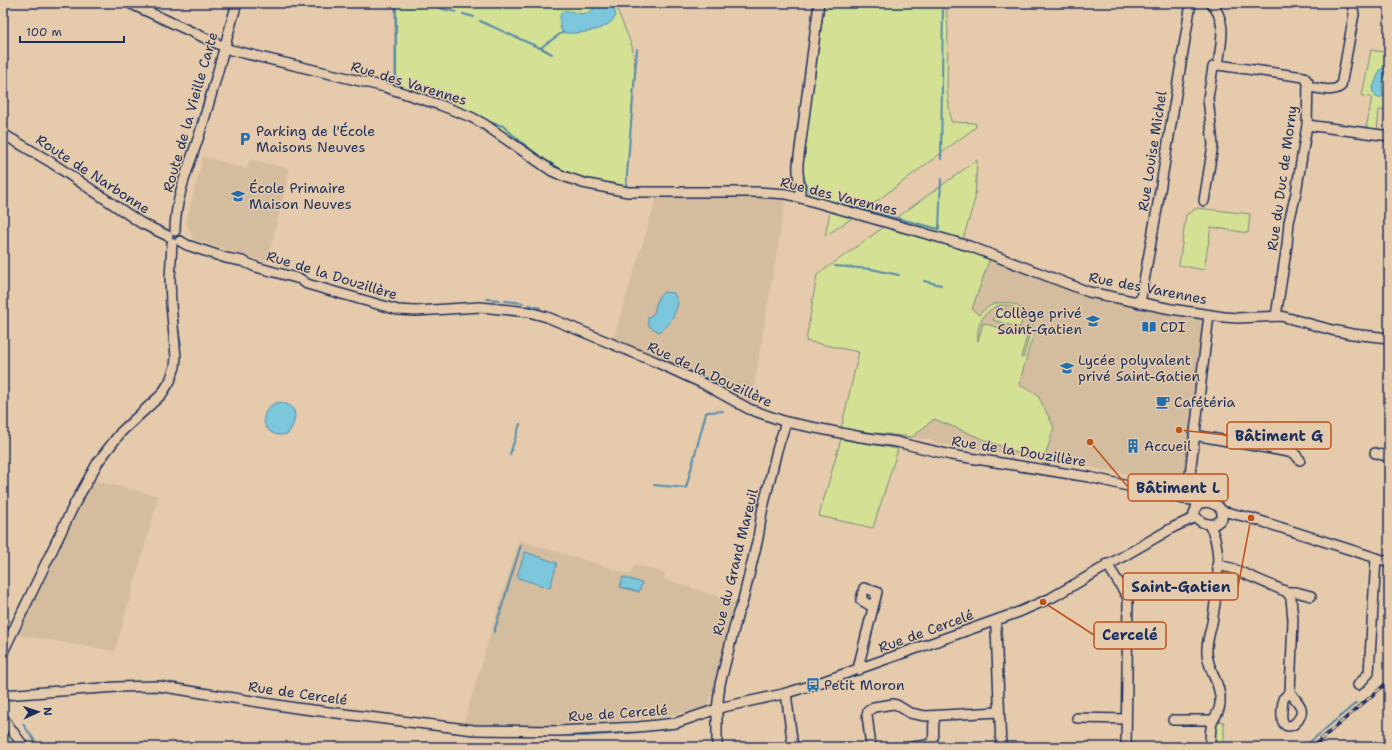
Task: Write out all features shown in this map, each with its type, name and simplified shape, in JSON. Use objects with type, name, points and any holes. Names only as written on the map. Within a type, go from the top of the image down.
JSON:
[{"type":"street","name":"Rue des Varennes","points":[[129,3],[224,47],[385,87],[471,117],[484,124],[552,171],[582,183],[628,192],[758,192],[787,194],[969,246],[1089,292],[1140,303],[1209,315],[1237,318],[1276,316],[1293,318],[1339,331],[1389,338]]},
{"type":"street","name":"Route de la Vieille Carte","points":[[3,652],[75,503],[98,462],[121,432],[162,394],[173,374],[176,357],[170,278],[176,213],[237,3]]},
{"type":"street","points":[[800,198],[801,187],[797,175],[798,164],[819,3]]},
{"type":"street","name":"Rue Louise Michel","points":[[1140,303],[1191,3]]},
{"type":"street","points":[[1210,3],[1218,13],[1222,26],[1218,65]]},
{"type":"street","points":[[1204,201],[1213,144],[1208,98],[1213,67],[1218,65],[1304,77],[1308,82],[1309,87],[1332,90],[1336,89],[1340,86],[1354,14],[1352,3]]},
{"type":"street","name":"Rue du Duc de Morny","points":[[1276,316],[1289,222],[1296,192],[1307,125],[1309,87]]},
{"type":"street","points":[[1307,125],[1389,136]]},
{"type":"street","name":"Route de Narbonne","points":[[3,134],[49,161],[141,223],[174,238]]},
{"type":"street","name":"Rue de la Douzillère","points":[[174,238],[187,245],[226,258],[247,262],[256,267],[300,279],[307,284],[398,310],[416,311],[480,307],[529,312],[547,317],[656,362],[704,384],[749,409],[768,417],[786,422],[860,437],[897,442],[951,455],[1089,477],[1184,499],[1208,502]]},
{"type":"street","points":[[1184,499],[1189,484],[1209,315]]},
{"type":"street","name":"Rue du Grand Mareuil","points":[[717,747],[717,710],[720,684],[751,568],[762,512],[777,450],[786,422]]},
{"type":"street","points":[[1194,434],[1294,453],[1300,460]]},
{"type":"street","points":[[1374,453],[1389,457]]},
{"type":"street","name":"Rue de la Douzillère","points":[[1184,499],[1196,506]]},
{"type":"street","points":[[1215,539],[1220,522],[1223,517],[1222,511],[1218,506],[1208,502],[1201,503],[1196,506],[1194,514],[1196,517],[1202,522],[1208,524],[1215,524],[1220,522],[1239,515]]},
{"type":"street","points":[[1222,511],[1251,518],[1389,562]]},
{"type":"street","name":"Rue de Cercelé","points":[[3,695],[117,687],[158,686],[296,708],[403,720],[474,730],[559,731],[676,723],[737,704],[786,693],[859,670],[995,621],[1044,601],[1107,564],[1174,527],[1196,517]]},
{"type":"street","points":[[1208,524],[1215,539],[1218,565],[1217,591],[1207,651],[1208,661],[1220,693],[1219,710],[1213,720],[1211,728],[1210,747]]},
{"type":"street","points":[[1358,685],[1369,673],[1376,558]]},
{"type":"street","points":[[1107,564],[1128,601],[1126,747]]},
{"type":"street","points":[[1218,565],[1231,568],[1287,592],[1296,592],[1311,596]]},
{"type":"street","points":[[1287,592],[1291,598],[1293,620],[1290,692]]},
{"type":"street","points":[[859,670],[859,664],[874,607]]},
{"type":"street","points":[[995,621],[1001,747]]},
{"type":"street","points":[[786,693],[793,747]]},
{"type":"street","points":[[871,747],[867,713],[872,708],[895,704],[913,714],[925,716],[999,712]]},
{"type":"street","points":[[912,747],[928,745],[932,742],[934,735],[933,722],[936,716]]},
{"type":"street","points":[[3,718],[24,747]]},
{"type":"street","points":[[1077,718],[1126,718]]},
{"type":"street","points":[[1173,720],[1213,720]]},
{"type":"shaded area","name":"École Primaire Maison Neuves","points":[[203,156],[247,169],[250,159],[290,169],[267,262],[193,239],[186,222]]},
{"type":"shaded area","points":[[732,195],[786,198],[751,404],[693,374],[613,339],[657,196]]},
{"type":"shaded area","name":"Lycée polyvalent privé Saint-Gatien","points":[[973,251],[1103,299],[1203,320],[1205,324],[1187,481],[1179,488],[1118,472],[936,443],[931,440],[912,437]]},
{"type":"shaded area","points":[[88,479],[159,496],[115,651],[11,634]]},
{"type":"shaded area","points":[[519,540],[630,574],[634,566],[644,567],[664,573],[665,579],[737,603],[708,706],[677,714],[621,721],[542,726],[463,725]]},
{"type":"green space","points":[[395,3],[615,4],[632,46],[635,69],[626,187],[573,180],[484,124],[395,90]]},
{"type":"green space","points":[[820,3],[946,3],[948,29],[947,89],[951,122],[975,123],[976,127],[866,209],[825,236],[831,207],[808,200],[801,187],[798,164]]},
{"type":"green space","points":[[1371,50],[1389,53],[1389,111],[1379,110],[1377,131],[1366,129],[1372,97],[1362,96]]},
{"type":"green space","points":[[977,160],[975,199],[963,239],[973,251],[990,258],[972,309],[979,315],[992,305],[1009,303],[1014,304],[1023,310],[1030,319],[1033,329],[1033,336],[1019,385],[1037,394],[1054,427],[1044,460],[1027,457],[934,419],[912,437],[841,429],[859,352],[806,341],[817,275]],"holes":[[[1001,305],[1013,307],[1019,310],[1028,321],[1029,332],[1023,358],[1021,357],[1027,336],[983,323],[978,341],[978,329],[982,318],[990,310]]]},
{"type":"green space","points":[[1197,208],[1250,214],[1248,233],[1211,227],[1204,270],[1179,265],[1186,215]]},
{"type":"green space","points":[[998,307],[1023,315],[1020,328],[993,320]]},
{"type":"green space","points":[[841,439],[898,449],[873,528],[819,516]]},
{"type":"green space","points":[[1222,721],[1224,723],[1224,742],[1222,744],[1213,744],[1215,728],[1218,722]]},
{"type":"green space","points":[[3,724],[20,747],[3,747]]},
{"type":"water","points":[[599,3],[605,3],[614,9],[616,16],[604,27],[581,33],[567,33],[561,30],[560,17],[563,11],[582,14],[590,11]]},
{"type":"water","points":[[1386,66],[1388,67],[1388,70],[1382,83],[1383,96],[1379,98],[1376,97],[1372,90],[1380,70]]},
{"type":"water","points":[[664,292],[674,293],[678,303],[671,320],[663,330],[659,332],[649,326],[648,319],[654,313],[658,297]]},
{"type":"water","points":[[279,402],[291,406],[295,414],[295,419],[288,434],[279,435],[272,433],[267,429],[264,423],[266,411],[271,406]]},
{"type":"water","points":[[525,552],[557,563],[550,588],[518,578],[517,576]]},
{"type":"water","points":[[623,577],[642,583],[639,592],[620,587]]},
{"type":"waterway","points":[[396,3],[396,87]]},
{"type":"waterway","points":[[418,3],[434,6]]},
{"type":"waterway","points":[[812,90],[824,3]]},
{"type":"waterway","points":[[941,159],[943,3]]},
{"type":"waterway","points":[[439,8],[456,12]]},
{"type":"waterway","points":[[463,14],[474,17]]},
{"type":"waterway","points":[[480,21],[540,48],[563,32]]},
{"type":"waterway","points":[[244,48],[267,54]]},
{"type":"waterway","points":[[541,48],[552,54]]},
{"type":"waterway","points":[[624,187],[626,187],[637,49]]},
{"type":"waterway","points":[[202,107],[217,59]]},
{"type":"waterway","points":[[190,149],[200,113]]},
{"type":"waterway","points":[[489,122],[503,126],[542,158],[566,172]]},
{"type":"waterway","points":[[802,173],[810,196],[939,229],[941,179]]},
{"type":"waterway","points":[[61,175],[108,206]]},
{"type":"waterway","points":[[580,177],[591,180]]},
{"type":"waterway","points":[[887,227],[902,232]]},
{"type":"waterway","points":[[835,266],[871,269],[899,275]]},
{"type":"waterway","points":[[924,281],[941,285]]},
{"type":"waterway","points":[[487,299],[499,300]]},
{"type":"waterway","points":[[505,301],[523,303]]},
{"type":"waterway","points":[[529,305],[540,308]]},
{"type":"waterway","points":[[176,310],[178,322]]},
{"type":"waterway","points":[[178,329],[181,345]]},
{"type":"waterway","points":[[650,354],[712,381],[738,398]]},
{"type":"waterway","points":[[654,485],[686,488],[706,413],[723,411]]},
{"type":"waterway","points":[[510,454],[520,424]]},
{"type":"waterway","points":[[494,632],[521,545]]},
{"type":"waterway","points":[[150,691],[169,692]]},
{"type":"waterway","points":[[1304,747],[1356,703]]},
{"type":"waterway","points":[[8,718],[30,747]]},
{"type":"waterway","points":[[23,724],[39,747]]},
{"type":"waterway","points":[[431,729],[459,733]]},
{"type":"waterway","points":[[641,731],[670,729]]},
{"type":"waterway","points":[[527,735],[585,736],[637,732]]},
{"type":"waterway","points":[[489,735],[504,735]]},
{"type":"railway","points":[[1312,747],[1389,681]]},
{"type":"place","name":"Parking de l'École Maisons Neuves","points":[[245,139]]},
{"type":"place","name":"École Primaire Maison Neuves","points":[[238,196]]},
{"type":"place","name":"Collège privé Saint-Gatien","points":[[1093,321]]},
{"type":"place","name":"CDI","points":[[1149,327]]},
{"type":"place","name":"Lycée polyvalent privé Saint-Gatien","points":[[1067,368]]},
{"type":"place","name":"Cafétéria","points":[[1163,402]]},
{"type":"place","name":"Bâtiment G","points":[[1179,430]]},
{"type":"place","name":"Bâtiment L","points":[[1090,442]]},
{"type":"place","name":"Accueil","points":[[1133,446]]},
{"type":"place","name":"Saint-Gatien","points":[[1251,518]]},
{"type":"place","name":"Cercelé","points":[[1043,602]]},
{"type":"place","name":"Petit Moron","points":[[813,685]]}]
